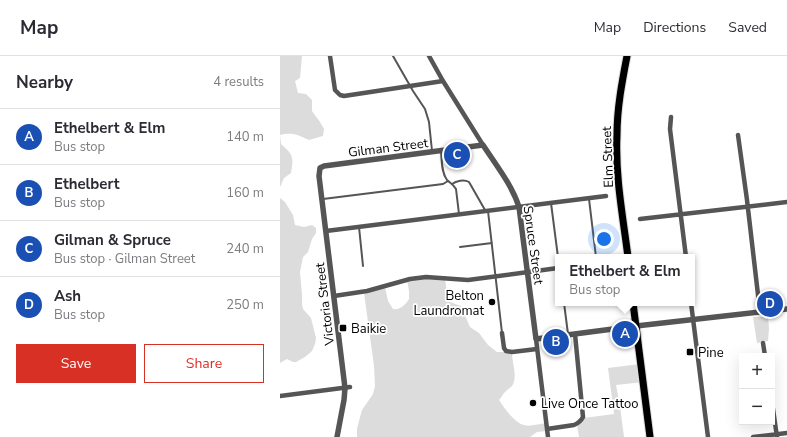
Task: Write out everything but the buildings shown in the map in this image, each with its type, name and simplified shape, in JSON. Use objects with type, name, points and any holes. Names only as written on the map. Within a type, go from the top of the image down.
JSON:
[{"type":"main road","name":"Elm Street","points":[[627,56],[618,106],[616,136],[620,193],[628,254]]},
{"type":"main road","points":[[633,306],[650,437]]},
{"type":"street","points":[[330,56],[335,90],[337,93],[344,96],[443,82]]},
{"type":"street","name":"Spruce Street","points":[[429,56],[443,82],[511,188],[519,207],[548,437]]},
{"type":"street","points":[[671,117],[670,129],[686,254]]},
{"type":"street","points":[[738,135],[760,312]]},
{"type":"street","name":"Gilman Street","points":[[320,168],[324,166],[483,145]]},
{"type":"street","name":"Victoria Street","points":[[320,168],[319,176],[347,387],[337,437]]},
{"type":"street","points":[[326,231],[606,196]]},
{"type":"street","points":[[640,218],[787,202]]},
{"type":"street","points":[[334,296],[362,292],[404,280],[426,277],[468,280],[555,268]]},
{"type":"street","points":[[691,306],[708,437]]},
{"type":"street","points":[[536,340],[636,326],[787,309]]},
{"type":"street","points":[[502,333],[504,348],[506,351],[512,352],[537,349]]},
{"type":"street","points":[[547,429],[578,424],[583,417],[575,334]]},
{"type":"street","points":[[763,343],[765,353]]},
{"type":"street","points":[[280,396],[347,387]]},
{"type":"street","points":[[775,422],[777,436]]},
{"type":"street","points":[[753,437],[777,436],[787,433]]},
{"type":"lane","points":[[393,56],[425,109],[432,152]]},
{"type":"lane","points":[[441,151],[443,172],[448,181],[456,189],[459,215]]},
{"type":"lane","points":[[452,184],[465,180],[469,182],[487,211],[502,333]]},
{"type":"lane","points":[[322,199],[442,184],[448,181]]},
{"type":"lane","points":[[589,199],[596,254]]},
{"type":"lane","points":[[552,203],[558,254]]},
{"type":"lane","points":[[359,227],[363,266]]},
{"type":"lane","points":[[460,247],[492,243]]},
{"type":"lane","points":[[564,306],[568,335]]},
{"type":"shaded area","points":[[280,56],[302,56],[300,78],[295,81],[298,93],[306,94],[312,100],[312,111],[324,129],[323,136],[309,140],[295,134],[280,135]]},
{"type":"shaded area","points":[[280,135],[281,144],[292,156],[292,163],[291,173],[284,178],[280,187]]},
{"type":"shaded area","points":[[280,198],[285,202],[293,215],[295,225],[304,227],[312,225],[316,228],[316,233],[312,239],[308,252],[303,257],[300,272],[303,309],[311,318],[316,338],[312,351],[305,357],[296,362],[287,359],[280,363]]},
{"type":"shaded area","points":[[445,279],[450,302],[461,306],[470,327],[479,333],[488,345],[497,352],[512,353],[515,374],[514,382],[499,400],[510,415],[521,424],[529,426],[546,423],[547,431],[537,432],[530,437],[357,437],[357,429],[362,410],[373,394],[375,386],[374,366],[364,293],[385,287],[388,301],[393,309],[398,309],[401,308],[409,299],[407,280]]},
{"type":"shaded area","points":[[753,317],[768,317],[768,341],[757,343]]},
{"type":"shaded area","points":[[640,364],[643,382],[616,385],[624,437],[579,437],[577,425],[584,418],[614,414],[608,368]]},
{"type":"place","name":"Gilman & Spruce","points":[[457,155]]},
{"type":"place","name":"Belton Laundromat","points":[[492,302]]},
{"type":"place","name":"Ash","points":[[770,304]]},
{"type":"place","name":"Baikie","points":[[343,328]]},
{"type":"place","name":"Ethelbert & Elm","points":[[625,334]]},
{"type":"place","name":"Ethelbert","points":[[556,342]]},
{"type":"place","name":"Pine","points":[[690,352]]},
{"type":"place","name":"Live Once Tattoo","points":[[533,403]]}]
